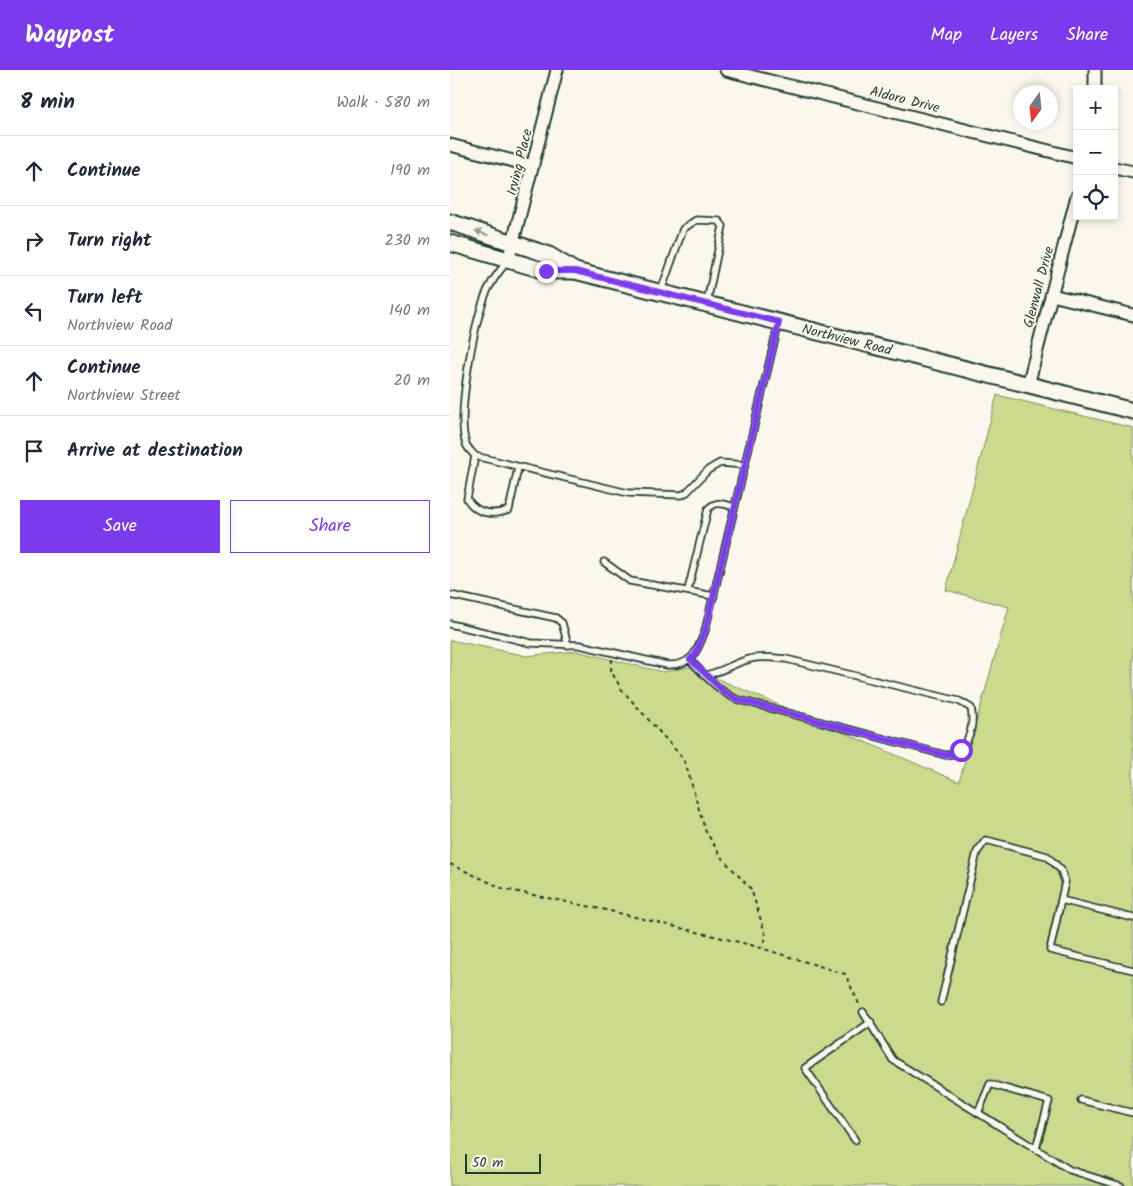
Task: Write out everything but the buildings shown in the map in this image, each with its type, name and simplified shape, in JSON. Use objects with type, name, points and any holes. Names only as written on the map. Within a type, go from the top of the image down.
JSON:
[{"type":"street","name":"Irving Place","points":[[508,261],[514,244],[557,70]]},
{"type":"street","name":"Aldoro Drive","points":[[726,70],[1073,157]]},
{"type":"street","points":[[1095,70],[1095,85]]},
{"type":"street","points":[[450,145],[533,166]]},
{"type":"street","points":[[1118,169],[1133,172]]},
{"type":"street","name":"Glenwall Drive","points":[[1028,385],[1073,212]]},
{"type":"street","name":"Northview Road","points":[[450,222],[549,255],[575,271],[1133,411]]},
{"type":"street","points":[[450,243],[546,271],[575,271]]},
{"type":"street","points":[[1052,294],[1133,315]]},
{"type":"lane","points":[[660,292],[683,229],[696,220],[719,221],[723,226],[707,304]]},
{"type":"lane","points":[[508,261],[486,294],[474,338],[467,381],[464,428],[466,442],[475,456],[518,468],[628,493],[651,492],[676,495],[687,492],[708,470],[720,462],[745,465]]},
{"type":"lane","points":[[450,624],[531,643],[568,645],[614,652],[667,665],[678,666],[695,655],[701,643],[714,596],[779,322]]},
{"type":"lane","points":[[475,456],[467,499],[472,507],[487,514],[498,514],[509,510],[518,468]]},
{"type":"lane","points":[[688,590],[708,509],[712,504],[718,502],[734,507]]},
{"type":"lane","points":[[604,562],[630,580],[714,596]]},
{"type":"lane","points":[[450,595],[556,618],[562,623],[568,645]]},
{"type":"lane","points":[[690,659],[706,675],[724,692],[745,702],[945,755],[961,750],[972,720],[971,708],[959,701],[786,659],[766,657],[750,659],[714,674],[706,675]]},
{"type":"lane","points":[[941,1002],[978,852],[986,840],[1047,856],[1061,870],[1065,882],[1050,950],[1133,970]]},
{"type":"lane","points":[[1061,900],[1133,918]]},
{"type":"lane","points":[[863,1012],[893,1060],[1070,1170],[1120,1186]]},
{"type":"lane","points":[[855,1140],[805,1068],[870,1022]]},
{"type":"lane","points":[[978,1113],[990,1084],[1049,1101],[1036,1148]]},
{"type":"lane","points":[[1081,1100],[1133,1113]]},
{"type":"path","points":[[614,652],[611,671],[617,683],[651,725],[682,756],[692,780],[705,830],[722,858],[751,889],[766,936],[762,948]]},
{"type":"path","points":[[450,864],[504,889],[606,910],[762,948],[845,974],[863,1012]]},
{"type":"green space","points":[[997,395],[1133,428],[1133,1186],[450,1186],[450,640],[527,656],[576,651],[663,672],[690,667],[959,782],[1009,607],[946,590]]},
{"type":"route","points":[[546,271],[575,271],[779,322],[705,631],[695,655],[690,659],[712,682],[729,696],[736,699],[945,755],[951,755],[961,750]]}]
